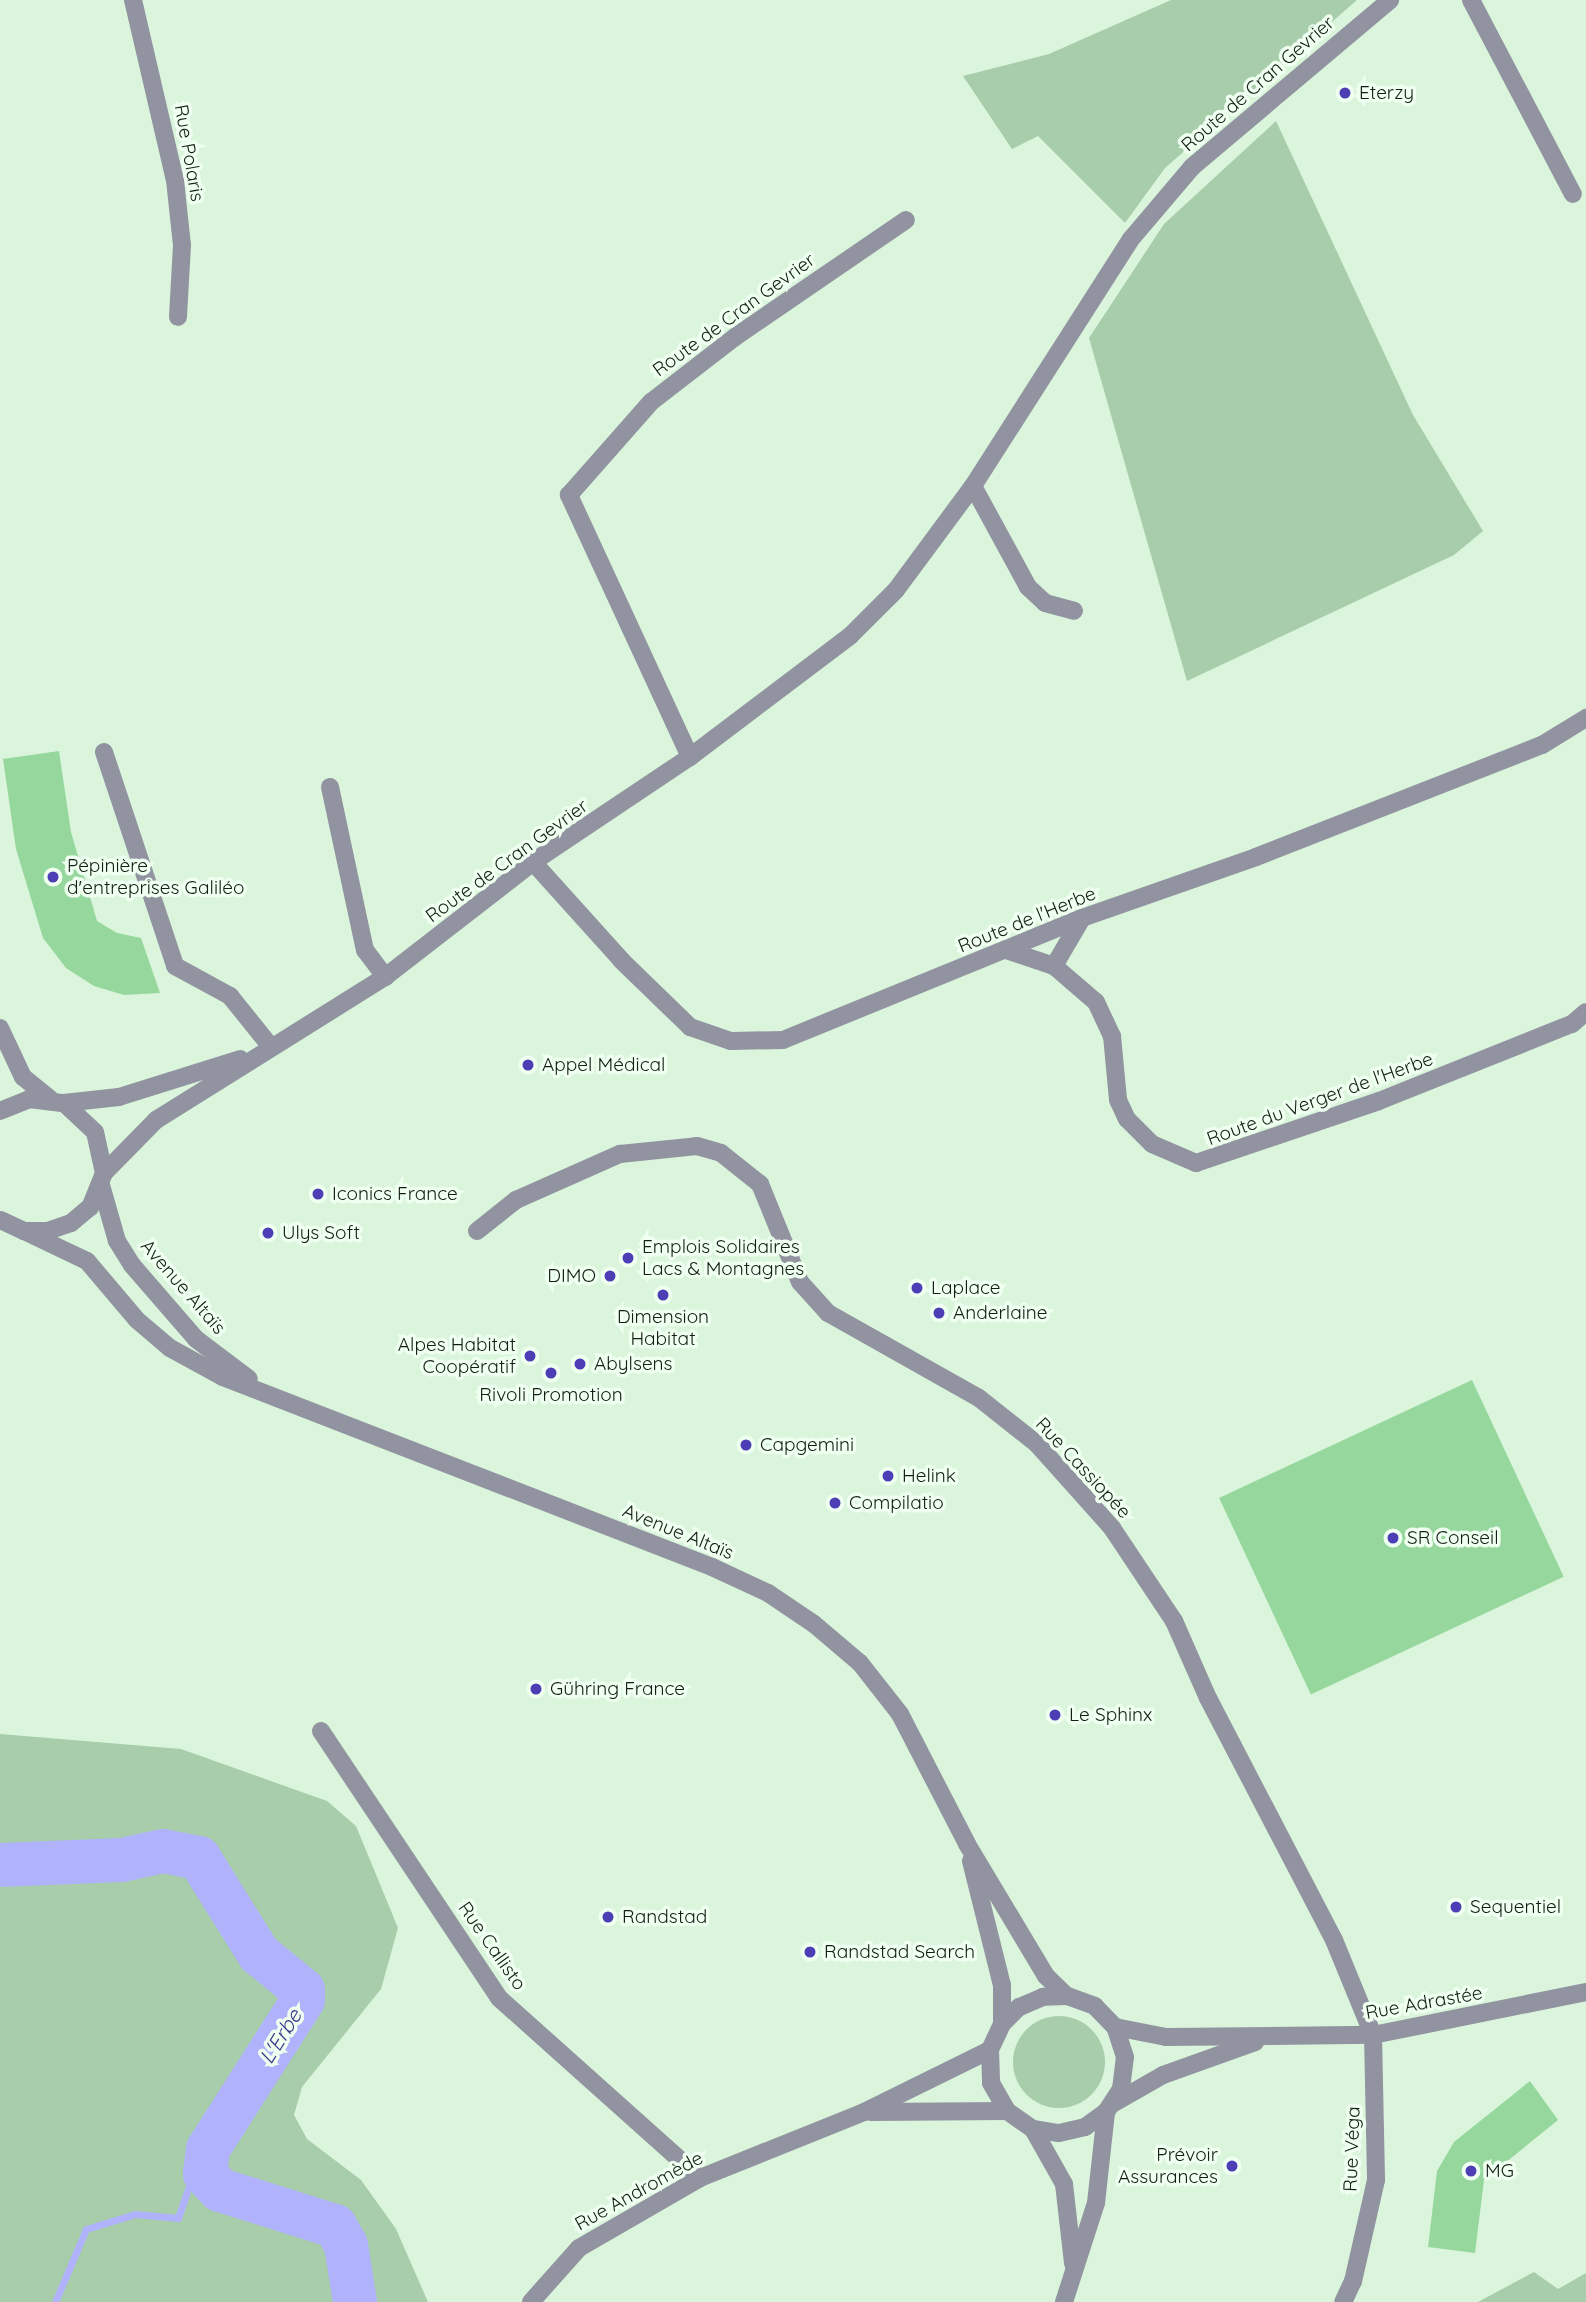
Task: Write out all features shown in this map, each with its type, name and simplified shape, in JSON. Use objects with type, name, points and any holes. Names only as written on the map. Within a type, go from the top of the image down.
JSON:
[{"type":"street","name":"Rue Polaris","points":[[133,0],[175,180],[181,245],[178,317]]},
{"type":"street","name":"Route de Cran Gevrier","points":[[8,1225],[48,1231],[71,1223],[102,1179],[156,1120],[251,1057],[385,977],[533,862],[690,757],[850,636],[896,590],[973,486],[1131,239],[1184,177],[1390,0]]},
{"type":"street","points":[[1471,0],[1573,194]]},
{"type":"street","name":"Route de Cran Gevrier","points":[[690,757],[569,495],[651,402],[735,337],[906,220]]},
{"type":"street","points":[[973,486],[1028,587],[1045,603],[1074,611]]},
{"type":"street","name":"Route de l'Herbe","points":[[533,862],[672,1012],[710,1037],[731,1041],[783,1040],[1009,951],[1082,918],[1256,858],[1542,745],[1586,718]]},
{"type":"street","points":[[104,752],[175,966],[230,996],[271,1047]]},
{"type":"street","points":[[330,787],[365,950],[385,977]]},
{"type":"street","points":[[1054,966],[1082,918]]},
{"type":"street","name":"Route du Verger de l'Herbe","points":[[1009,951],[1054,966],[1078,982],[1107,1018],[1118,1100],[1127,1119],[1152,1144],[1196,1163],[1390,1097],[1572,1024],[1586,1012]]},
{"type":"street","points":[[0,1028],[23,1077],[57,1101]]},
{"type":"street","name":"Route de Cran Gevrier","points":[[0,1111],[29,1099],[57,1101],[119,1097],[251,1057]]},
{"type":"street","name":"Avenue Altaïs","points":[[57,1101],[95,1132],[102,1179],[117,1241],[132,1265],[196,1339],[266,1391]]},
{"type":"street","name":"Rue Cassiopée","points":[[477,1231],[516,1199],[620,1154],[696,1146],[743,1165],[775,1212],[800,1282],[828,1313],[979,1398],[1037,1444],[1112,1528],[1174,1621],[1208,1698],[1334,1940],[1373,2035]]},
{"type":"street","name":"Avenue Altaïs","points":[[8,1225],[87,1261],[137,1320],[170,1348],[223,1377],[266,1391],[768,1593],[860,1663],[901,1714],[967,1844],[1046,1976],[1067,1996]]},
{"type":"street","name":"Rue Callisto","points":[[321,1731],[499,1998],[700,2178]]},
{"type":"street","name":"Avenue Altaïs","points":[[967,1844],[1002,1985],[1002,2024]]},
{"type":"street","name":"Rue Adrastée","points":[[1115,2027],[1166,2037],[1373,2035],[1586,1992]]},
{"type":"street","points":[[1067,1996],[1095,2006],[1115,2027],[1125,2057],[1121,2089],[1109,2108],[1085,2127],[1059,2133],[1033,2129],[1006,2111],[991,2082],[990,2050],[1002,2024],[1020,2007],[1042,1997],[1067,1996]]},
{"type":"street","name":"Rue Véga","points":[[1343,2302],[1353,2280],[1376,2180],[1373,2035]]},
{"type":"street","name":"Rue Adrastée","points":[[1109,2108],[1163,2075],[1268,2037]]},
{"type":"street","name":"Rue Andromède","points":[[531,2302],[579,2248],[700,2178],[864,2112],[990,2050]]},
{"type":"street","points":[[1064,2302],[1096,2203],[1109,2108]]},
{"type":"street","name":"Rue Andromède","points":[[864,2112],[1006,2111]]},
{"type":"street","points":[[1033,2129],[1064,2183],[1073,2270]]},
{"type":"green space","points":[[1171,0],[1357,0],[1165,168],[1125,223],[1038,136],[1012,149],[963,76],[1049,54]]},
{"type":"green space","points":[[1276,121],[1413,415],[1483,531],[1454,555],[1187,681],[1089,338],[1164,224]]},
{"type":"green space","points":[[0,1734],[181,1749],[327,1801],[356,1826],[398,1928],[381,1989],[302,2087],[294,2115],[307,2139],[361,2180],[396,2229],[428,2302],[0,2302]]},
{"type":"green space","points":[[1059,2016],[1077,2019],[1092,2029],[1102,2044],[1105,2062],[1102,2080],[1092,2095],[1077,2105],[1059,2108],[1041,2105],[1026,2095],[1016,2080],[1013,2062],[1016,2044],[1026,2029],[1041,2019]]},
{"type":"green space","points":[[1534,2272],[1558,2289],[1586,2273],[1586,2302],[1478,2302]]},
{"type":"building","name":"Pépinière d'entreprises Galiléo","points":[[59,751],[71,832],[97,921],[117,933],[141,938],[160,993],[124,995],[94,986],[66,968],[43,938],[16,849],[3,759]]},
{"type":"building","name":"SR Conseil","points":[[1472,1380],[1564,1577],[1311,1695],[1219,1498]]},
{"type":"building","name":"MG","points":[[1530,2081],[1558,2120],[1484,2180],[1475,2253],[1428,2247],[1437,2171],[1454,2142]]},
{"type":"waterway","name":"L'Erbe","points":[[0,1865],[122,1860],[163,1851],[199,1858],[259,1954],[303,1990],[303,2000],[208,2149],[205,2174],[220,2190],[335,2226],[346,2245],[355,2302]]},
{"type":"waterway","points":[[55,2302],[86,2229],[135,2214],[178,2218],[191,2181],[205,2174]]},
{"type":"place","name":"Eterzy","points":[[1345,93]]},
{"type":"place","name":"Pépinière d'entreprises Galiléo","points":[[53,877]]},
{"type":"place","name":"Appel Médical","points":[[528,1065]]},
{"type":"place","name":"Iconics France","points":[[318,1194]]},
{"type":"place","name":"Ulys Soft","points":[[268,1233]]},
{"type":"place","name":"Emplois Solidaires Lacs & Montagnes","points":[[628,1258]]},
{"type":"place","name":"DIMO","points":[[610,1276]]},
{"type":"place","name":"Laplace","points":[[917,1288]]},
{"type":"place","name":"Dimension Habitat","points":[[663,1295]]},
{"type":"place","name":"Anderlaine","points":[[939,1313]]},
{"type":"place","name":"Alpes Habitat Coopératif","points":[[530,1356]]},
{"type":"place","name":"Abylsens","points":[[580,1364]]},
{"type":"place","name":"Rivoli Promotion","points":[[551,1373]]},
{"type":"place","name":"Capgemini","points":[[746,1445]]},
{"type":"place","name":"Helink","points":[[888,1476]]},
{"type":"place","name":"Compilatio","points":[[835,1503]]},
{"type":"place","name":"SR Conseil","points":[[1393,1538]]},
{"type":"place","name":"Gühring France","points":[[536,1689]]},
{"type":"place","name":"Le Sphinx","points":[[1055,1715]]},
{"type":"place","name":"Sequentiel","points":[[1456,1907]]},
{"type":"place","name":"Randstad","points":[[608,1917]]},
{"type":"place","name":"Randstad Search","points":[[810,1952]]},
{"type":"place","name":"Prévoir Assurances","points":[[1232,2166]]},
{"type":"place","name":"MG","points":[[1471,2171]]}]
